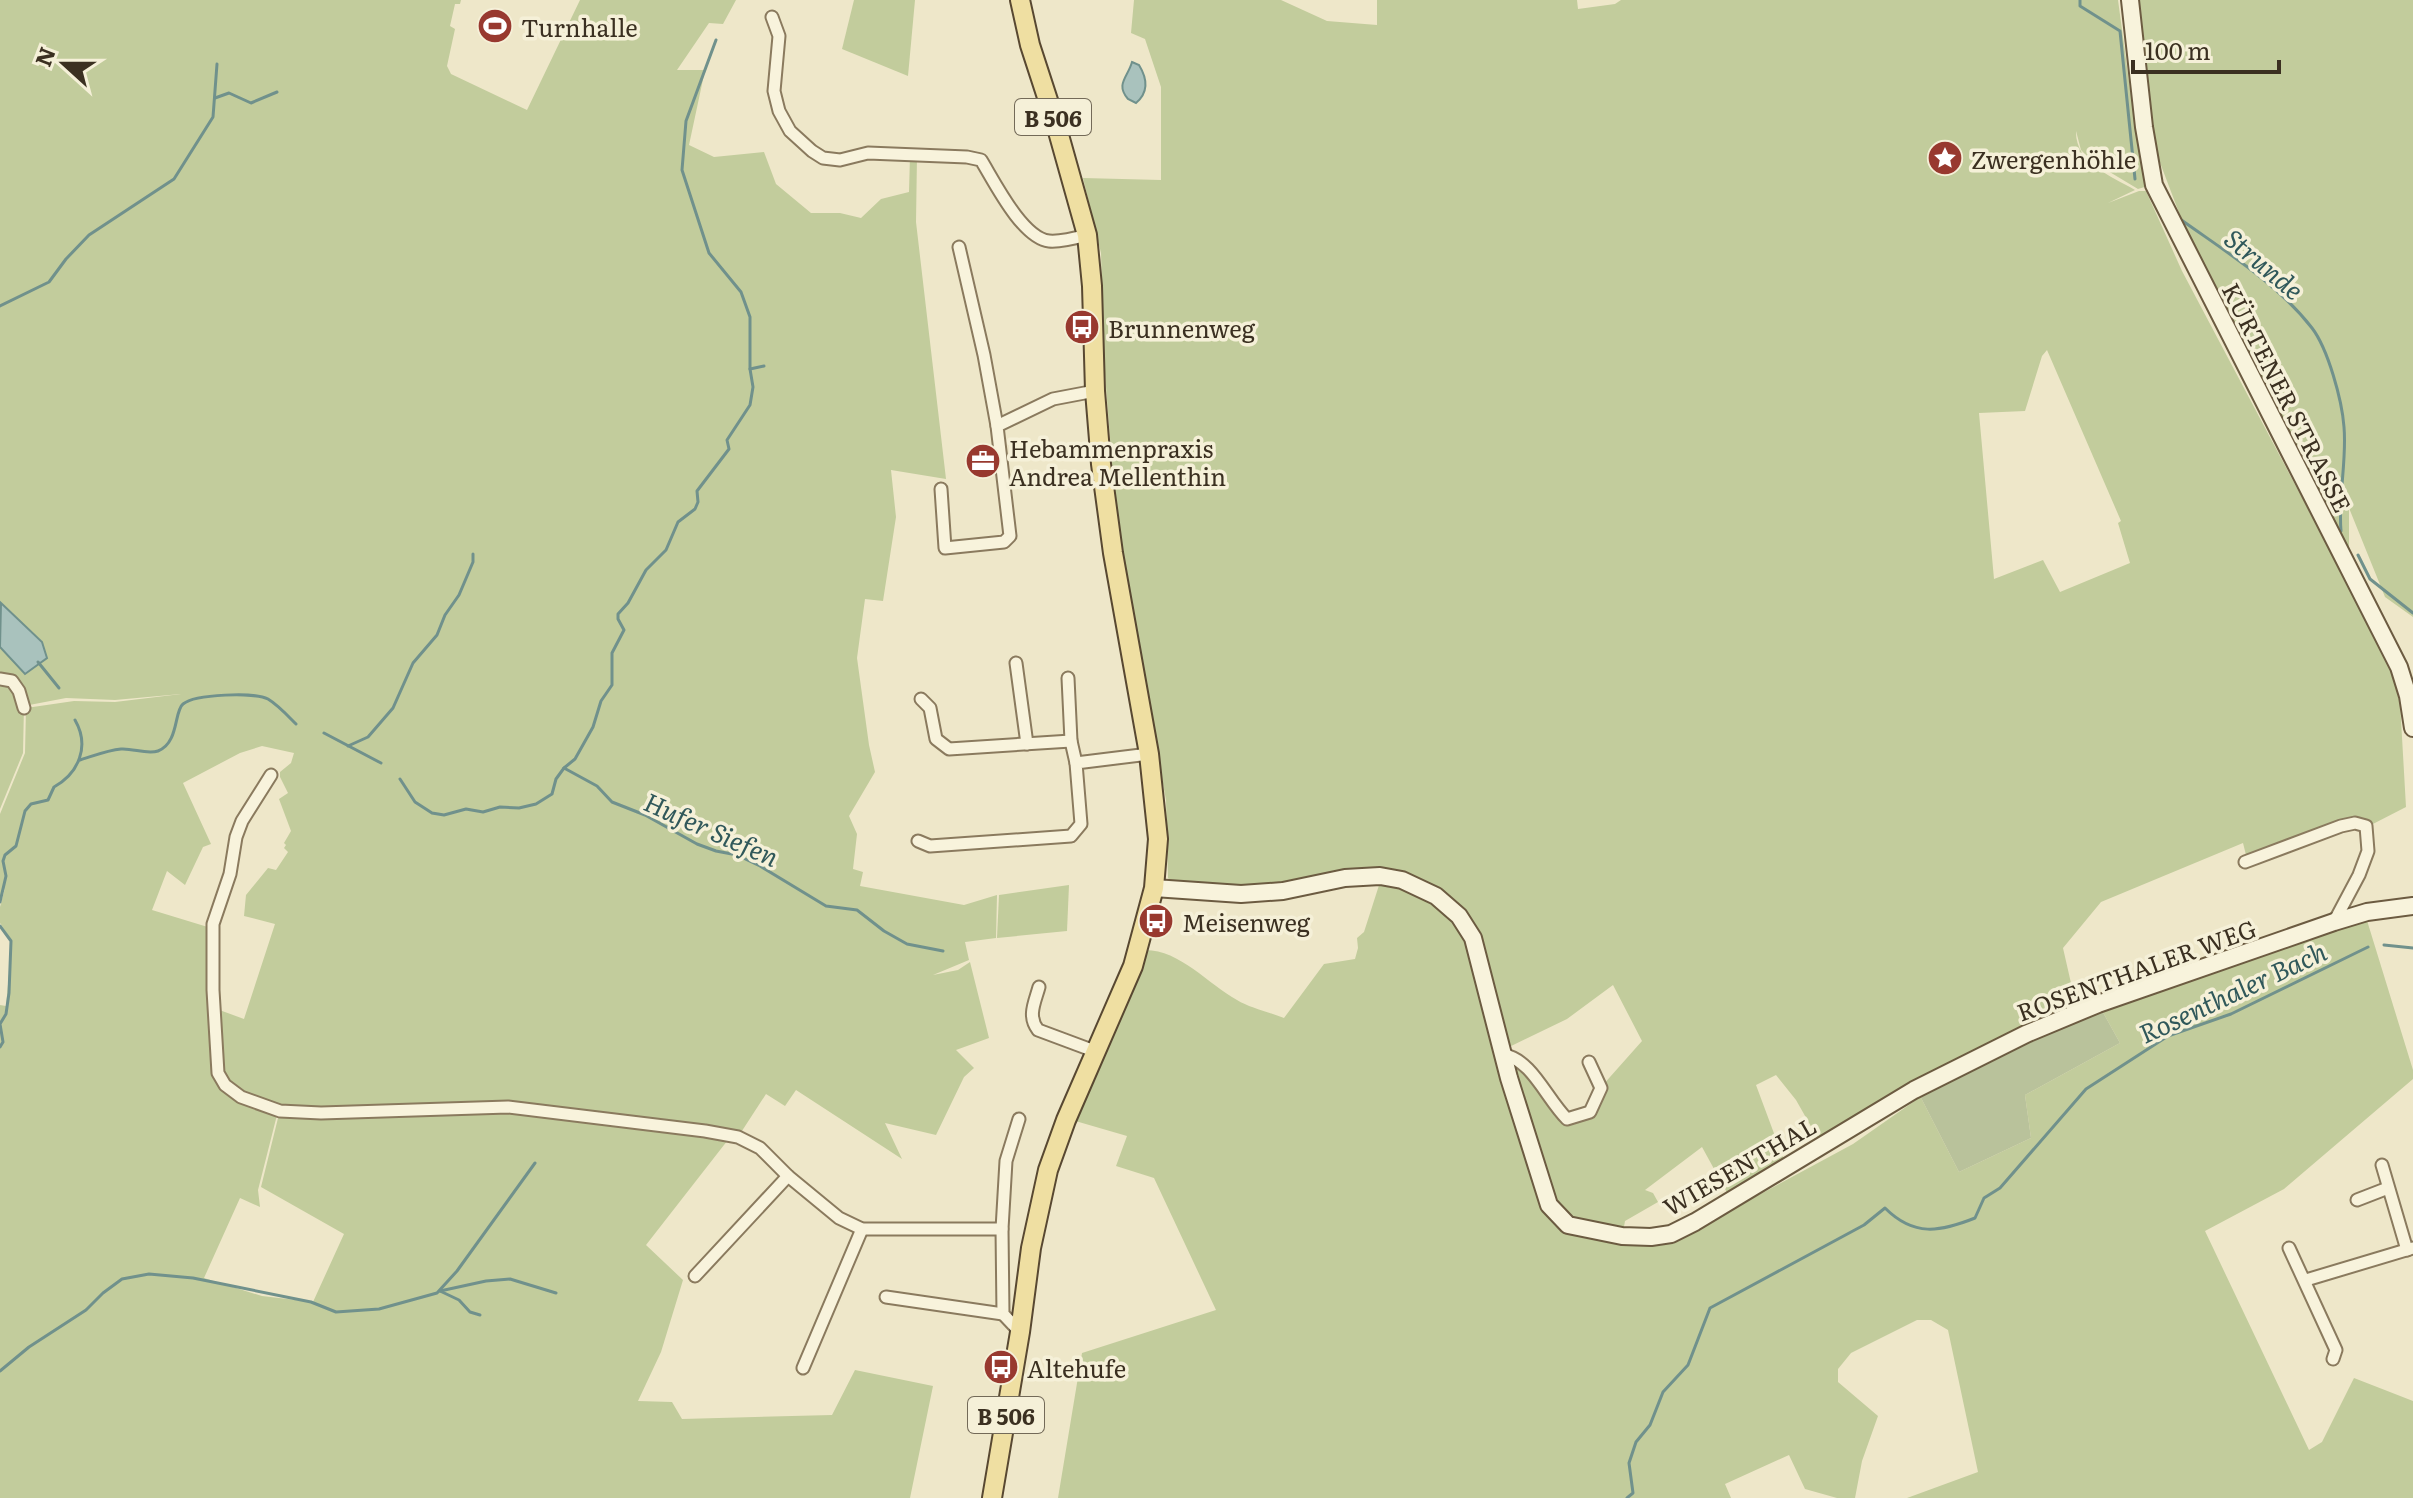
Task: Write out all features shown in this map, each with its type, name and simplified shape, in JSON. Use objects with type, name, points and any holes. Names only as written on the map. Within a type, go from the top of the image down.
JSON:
[{"type":"main road","name":"B 506","points":[[992,1498],[1031,1248],[1048,1170],[1066,1120],[1133,966],[1154,888],[1158,839],[1149,754],[1113,553],[1101,464],[1087,235],[1030,45],[1020,0]]},
{"type":"street","name":"KÜRTENER STRASSE","points":[[2130,0],[2144,127],[2154,185],[2399,667],[2413,728]]},
{"type":"street","points":[[772,17],[779,36],[774,91],[779,111],[790,131],[812,151],[823,158],[840,160],[868,153],[981,160],[1019,220],[1033,235],[1048,241],[1087,235]]},
{"type":"street","points":[[941,489],[945,548],[1004,542],[1010,536],[997,426],[959,247]]},
{"type":"street","points":[[997,426],[1053,399],[1095,391]]},
{"type":"street","points":[[1016,663],[1027,744]]},
{"type":"street","points":[[918,841],[930,846],[1071,836],[1081,824],[1071,741],[1068,678]]},
{"type":"street","points":[[0,679],[12,681],[24,708]]},
{"type":"street","points":[[921,699],[930,708],[936,739],[949,749],[1071,741]]},
{"type":"street","points":[[1076,763],[1149,754]]},
{"type":"street","points":[[271,775],[242,821],[230,874],[213,924],[218,1073],[225,1085],[241,1097],[280,1111],[321,1113],[508,1107],[705,1131],[738,1137],[760,1148],[839,1218],[862,1229],[1002,1229]]},
{"type":"street","points":[[2245,862],[2341,826],[2355,823],[2366,826],[2368,851],[2334,922]]},
{"type":"street","name":"WIESENTHAL","points":[[1154,888],[1241,894],[1283,891],[1345,878],[1370,877],[1402,880],[1436,896],[1459,916],[1473,938],[1549,1205],[1568,1225],[1623,1236],[1671,1234],[1914,1090]]},
{"type":"street","name":"ROSENTHALER WEG","points":[[1914,1090],[2026,1034],[2098,1004],[2334,922],[2367,912],[2413,906]]},
{"type":"street","points":[[1039,987],[1032,1014],[1038,1030],[1097,1052]]},
{"type":"street","points":[[1504,1055],[1516,1057],[1532,1072],[1551,1103],[1567,1119],[1590,1112],[1601,1088],[1589,1062]]},
{"type":"street","points":[[1003,1314],[1002,1229],[1006,1161],[1019,1119]]},
{"type":"street","points":[[2306,1280],[2410,1249],[2382,1165]]},
{"type":"street","points":[[695,1276],[788,1176]]},
{"type":"street","points":[[2357,1200],[2388,1188]]},
{"type":"street","points":[[803,1368],[862,1229]]},
{"type":"street","points":[[2289,1248],[2336,1350],[2333,1359]]},
{"type":"street","points":[[886,1297],[1003,1314],[1020,1332]]},
{"type":"green space","points":[[0,0],[461,0],[460,4],[455,4],[450,26],[455,29],[447,66],[451,74],[527,110],[580,0],[736,0],[723,24],[709,23],[677,70],[705,70],[689,145],[714,157],[764,152],[776,184],[811,213],[840,213],[861,218],[881,199],[909,192],[910,156],[917,156],[916,222],[946,479],[891,470],[896,517],[883,601],[865,599],[857,658],[875,772],[849,816],[857,834],[853,869],[863,872],[860,886],[964,905],[997,895],[996,938],[965,942],[969,960],[933,975],[958,970],[970,962],[989,1038],[956,1050],[974,1068],[964,1077],[936,1135],[885,1123],[902,1159],[796,1090],[785,1106],[766,1094],[738,1137],[706,1130],[511,1107],[731,1136],[646,1245],[683,1280],[661,1352],[638,1401],[672,1402],[682,1419],[832,1415],[855,1370],[933,1386],[910,1498],[0,1498],[0,1005],[6,1006],[12,941],[0,923],[5,888],[0,899],[0,814],[25,753],[26,708],[74,701],[115,702],[181,694],[115,700],[66,698],[24,706],[23,753],[0,809],[0,647],[25,673],[47,658],[42,641],[0,604]],"holes":[[[262,746],[294,753],[291,763],[280,772],[288,793],[279,799],[291,831],[284,843],[288,852],[276,870],[268,868],[246,895],[244,916],[275,924],[244,1019],[214,1008],[220,1074],[226,1084],[240,1092],[281,1107],[322,1111],[488,1106],[321,1113],[280,1110],[261,1187],[344,1234],[313,1302],[262,1296],[204,1278],[240,1198],[260,1207],[258,1190],[278,1111],[247,1101],[221,1085],[214,1057],[210,1010],[211,928],[152,910],[167,871],[185,885],[203,847],[211,844],[183,783],[240,753]]]},
{"type":"green space","points":[[854,0],[915,0],[908,76],[842,49]]},
{"type":"green space","points":[[1134,0],[1281,0],[1327,21],[1377,25],[1377,0],[1577,0],[1578,9],[1615,4],[1621,0],[2118,0],[2130,89],[2151,185],[2138,189],[2093,162],[2081,150],[2076,131],[2077,142],[2081,152],[2096,167],[2135,190],[2108,203],[2146,191],[2182,271],[2390,664],[2400,702],[2406,807],[2369,826],[2355,820],[2247,859],[2243,843],[2101,902],[2063,948],[2076,1005],[1913,1086],[1821,1144],[1796,1100],[1776,1075],[1756,1085],[1785,1163],[1730,1198],[1702,1147],[1645,1190],[1653,1193],[1658,1202],[1625,1221],[1622,1238],[1650,1242],[1679,1238],[1853,1144],[1916,1100],[1917,1090],[1959,1172],[2031,1138],[2025,1095],[2120,1043],[2100,1007],[2365,914],[2413,1070],[2413,1079],[2284,1189],[2205,1231],[2309,1450],[2322,1442],[2354,1378],[2413,1401],[2413,1498],[1907,1498],[1978,1472],[1948,1330],[1931,1320],[1917,1320],[1851,1353],[1838,1369],[1838,1382],[1878,1416],[1862,1461],[1855,1498],[1837,1498],[1805,1489],[1789,1455],[1725,1484],[1731,1498],[1058,1498],[1082,1353],[1216,1310],[1154,1178],[1116,1166],[1127,1136],[1072,1120],[1130,990],[1144,950],[1169,955],[1242,1003],[1284,1018],[1324,964],[1355,959],[1357,938],[1364,932],[1381,879],[1422,894],[1456,920],[1478,965],[1503,1055],[1525,1067],[1550,1104],[1566,1120],[1592,1112],[1602,1086],[1642,1041],[1613,985],[1567,1019],[1507,1048],[1476,936],[1460,912],[1436,891],[1403,874],[1379,870],[1284,887],[1241,891],[1174,885],[1168,878],[1166,800],[1118,540],[1104,361],[1101,253],[1083,178],[1161,180],[1161,87],[1145,39],[1131,33]],"holes":[[[2047,350],[2121,521],[2118,523],[2130,563],[2060,592],[2043,560],[1994,579],[1979,413],[2025,411],[2042,356]]]},
{"type":"green space","points":[[2135,0],[2413,0],[2413,617],[2385,597],[2349,508],[2349,552],[2192,247],[2159,160],[2143,86]]},
{"type":"green space","points":[[1069,885],[1067,931],[997,938],[999,895]]},
{"type":"green space","points":[[2100,1007],[2120,1043],[2025,1095],[2031,1138],[1959,1172],[1917,1090]]},
{"type":"water","points":[[1132,62],[1139,65],[1145,80],[1145,90],[1136,103],[1124,94],[1122,85]]},
{"type":"water","points":[[1,603],[42,642],[47,658],[25,674],[0,647]]},
{"type":"waterway","name":"Strunde","points":[[2080,0],[2080,6],[2120,31],[2135,179]]},
{"type":"waterway","points":[[564,768],[575,759],[593,727],[601,701],[612,685],[612,653],[624,630],[618,614],[628,603],[646,570],[666,550],[678,522],[695,509],[697,491],[729,449],[727,440],[750,405],[753,387],[750,317],[741,292],[709,253],[682,170],[686,121],[716,40]]},
{"type":"waterway","points":[[0,306],[49,282],[89,235],[174,179],[213,117],[217,64]]},
{"type":"waterway","points":[[215,98],[229,93],[251,103],[277,92]]},
{"type":"waterway","name":"Strunde","points":[[2180,219],[2267,282],[2318,337],[2333,375],[2343,416],[2345,440],[2341,531]]},
{"type":"waterway","points":[[750,369],[764,366]]},
{"type":"waterway","points":[[348,746],[368,737],[393,708],[413,663],[437,635],[445,615],[459,595],[473,562],[473,554]]},
{"type":"waterway","name":"Strunde","points":[[2358,555],[2370,579],[2413,613]]},
{"type":"waterway","points":[[38,662],[59,688]]},
{"type":"waterway","name":"Hufer Siefen","points":[[80,760],[121,749],[158,751],[170,741],[183,704],[200,698],[225,695],[261,697],[275,704],[296,724]]},
{"type":"waterway","points":[[0,902],[6,876],[3,861],[5,855],[16,846],[25,811],[31,804],[48,800],[54,787],[70,774],[80,758],[82,739],[75,720]]},
{"type":"waterway","name":"Hufer Siefen","points":[[324,733],[381,763]]},
{"type":"waterway","name":"Hufer Siefen","points":[[400,779],[415,802],[432,813],[444,815],[466,809],[483,812],[500,807],[519,808],[536,804],[552,794],[556,779],[564,768],[597,786],[612,802],[645,815],[697,844],[737,855],[760,866],[826,906],[857,910],[907,944],[943,951]]},
{"type":"waterway","points":[[0,926],[11,941],[9,993],[6,1014],[0,1024],[3,1042],[0,1047]]},
{"type":"waterway","name":"Rosenthaler Bach","points":[[2384,945],[2413,948]]},
{"type":"waterway","name":"Rosenthaler Bach","points":[[1627,1498],[1633,1493],[1629,1463],[1636,1442],[1650,1425],[1663,1392],[1688,1365],[1710,1308],[1864,1225],[1885,1208],[1906,1224],[1917,1228],[1939,1229],[1975,1218],[1984,1198],[2000,1188],[2086,1089],[2168,1036],[2231,1014],[2368,947]]},
{"type":"waterway","points":[[0,1371],[29,1347],[86,1310],[122,1279],[149,1274],[193,1278],[311,1302],[336,1312],[379,1309],[437,1293],[457,1271],[535,1163]]},
{"type":"waterway","points":[[440,1291],[510,1279],[556,1293]]},
{"type":"waterway","points":[[440,1291],[459,1300],[470,1312],[480,1315]]},
{"type":"place","name":"Turnhalle","points":[[495,26]]},
{"type":"place","name":"Zwergenhöhle","points":[[1945,158]]},
{"type":"place","name":"Brunnenweg","points":[[1082,327]]},
{"type":"place","name":"Hebammenpraxis Andrea Mellenthin","points":[[983,461]]},
{"type":"place","name":"Meisenweg","points":[[1156,921]]},
{"type":"place","name":"Altehufe","points":[[1001,1367]]}]
